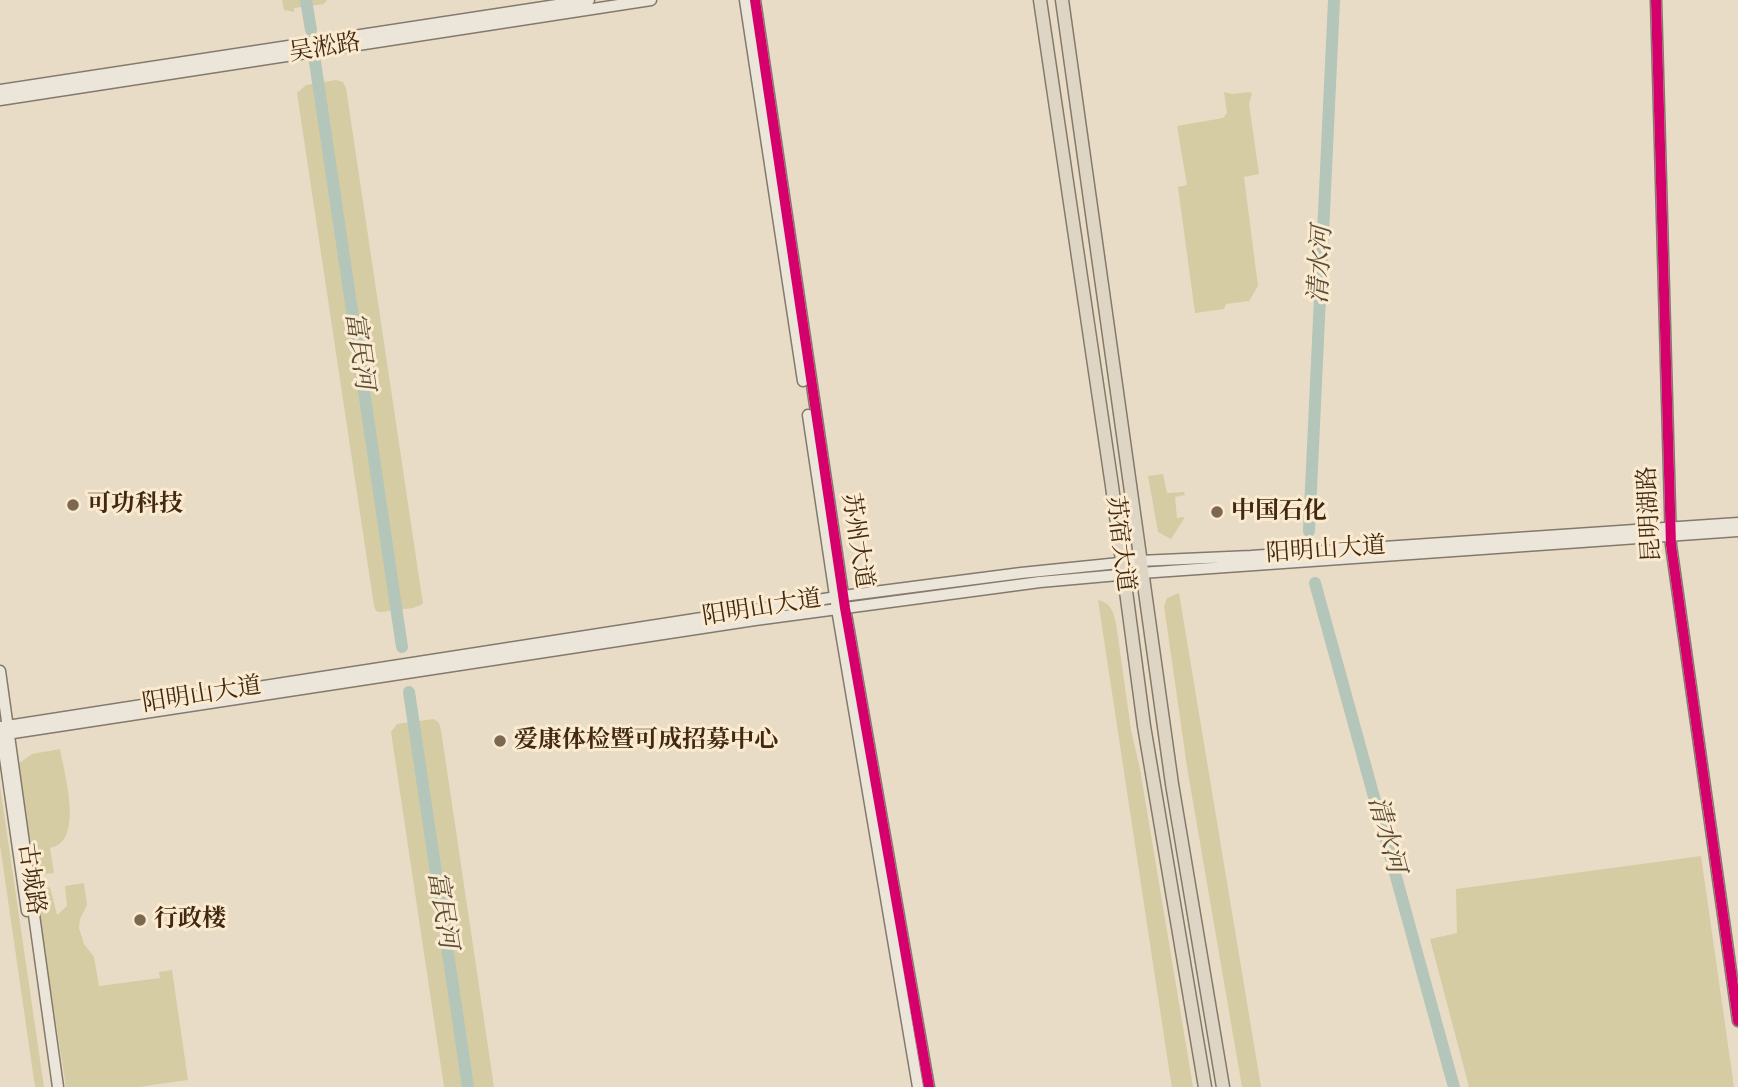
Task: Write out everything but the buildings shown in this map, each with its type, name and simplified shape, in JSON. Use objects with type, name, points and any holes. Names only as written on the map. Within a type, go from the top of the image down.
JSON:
[{"type":"main road","name":"吴淞路","points":[[0,90],[589,0]]},
{"type":"main road","name":"吴淞路","points":[[0,100],[651,0]]},
{"type":"main road","name":"苏州大道","points":[[745,0],[918,1087]]},
{"type":"main road","name":"苏州大道","points":[[755,0],[840,603],[929,1087]]},
{"type":"main road","name":"苏宿大道","points":[[1040,0],[1144,726],[1205,1087]]},
{"type":"main road","name":"苏宿大道","points":[[1062,0],[1171,784],[1223,1087]]},
{"type":"main road","name":"昆明湖路","points":[[1657,0],[1670,531],[1738,1021]]},
{"type":"main road","name":"阳明山大道","points":[[3,729],[552,650],[840,603],[1122,568],[1670,531],[1738,523]]},
{"type":"main road","name":"阳明山大道","points":[[1670,531],[1738,531]]},
{"type":"main road","name":"古城路","points":[[0,671],[3,729],[52,1087]]},
{"type":"main road","name":"古城路","points":[[3,729],[58,1087]]},
{"type":"shaded area","points":[[282,0],[327,0],[324,4],[294,8],[294,12],[284,10]]},
{"type":"shaded area","points":[[336,80],[343,82],[346,88],[423,604],[381,612],[376,611],[374,606],[297,93],[306,85]]},
{"type":"shaded area","points":[[1224,92],[1252,94],[1249,104],[1259,174],[1244,177],[1258,286],[1249,301],[1226,304],[1224,309],[1195,313],[1178,187],[1187,185],[1177,126],[1223,118],[1227,113]]},
{"type":"shaded area","points":[[1163,474],[1167,493],[1184,492],[1185,495],[1175,497],[1177,518],[1185,517],[1171,539],[1158,532],[1148,476]]},
{"type":"shaded area","points":[[1179,593],[1261,1087],[1242,1087],[1187,767],[1164,606],[1167,598]]},
{"type":"shaded area","points":[[1098,600],[1111,608],[1116,623],[1131,730],[1140,769],[1193,1087],[1172,1087]]},
{"type":"shaded area","points":[[434,719],[441,730],[494,1087],[444,1087],[391,732],[397,724]]},
{"type":"shaded area","points":[[60,749],[68,789],[70,820],[61,843],[50,848],[54,873],[38,875],[32,869],[18,764],[32,754]]},
{"type":"shaded area","points":[[0,786],[44,1087],[35,1087],[0,845]]},
{"type":"shaded area","points":[[1701,856],[1734,1087],[1469,1087],[1430,939],[1457,933],[1456,889]]},
{"type":"shaded area","points":[[84,883],[87,905],[79,928],[84,944],[94,957],[99,986],[160,978],[159,972],[172,970],[188,1080],[138,1087],[66,1087],[36,897],[40,890],[50,887],[57,915],[67,906],[65,886]]},
{"type":"waterway","name":"富民河","points":[[306,0],[311,30]]},
{"type":"waterway","name":"清水河","points":[[1309,531],[1334,0]]},
{"type":"waterway","name":"富民河","points":[[314,55],[402,647]]},
{"type":"waterway","name":"清水河","points":[[1315,583],[1454,1087]]},
{"type":"waterway","name":"富民河","points":[[409,692],[468,1087]]},
{"type":"cycle path","points":[[755,0],[845,608],[929,1087]]},
{"type":"cycle path","points":[[1656,0],[1671,545],[1738,1021]]},
{"type":"place","name":"可功科技","points":[[73,505]]},
{"type":"place","name":"中国石化","points":[[1217,512]]},
{"type":"place","name":"爱康体检暨可成招募中心","points":[[500,741]]},
{"type":"place","name":"行政楼","points":[[140,920]]}]
